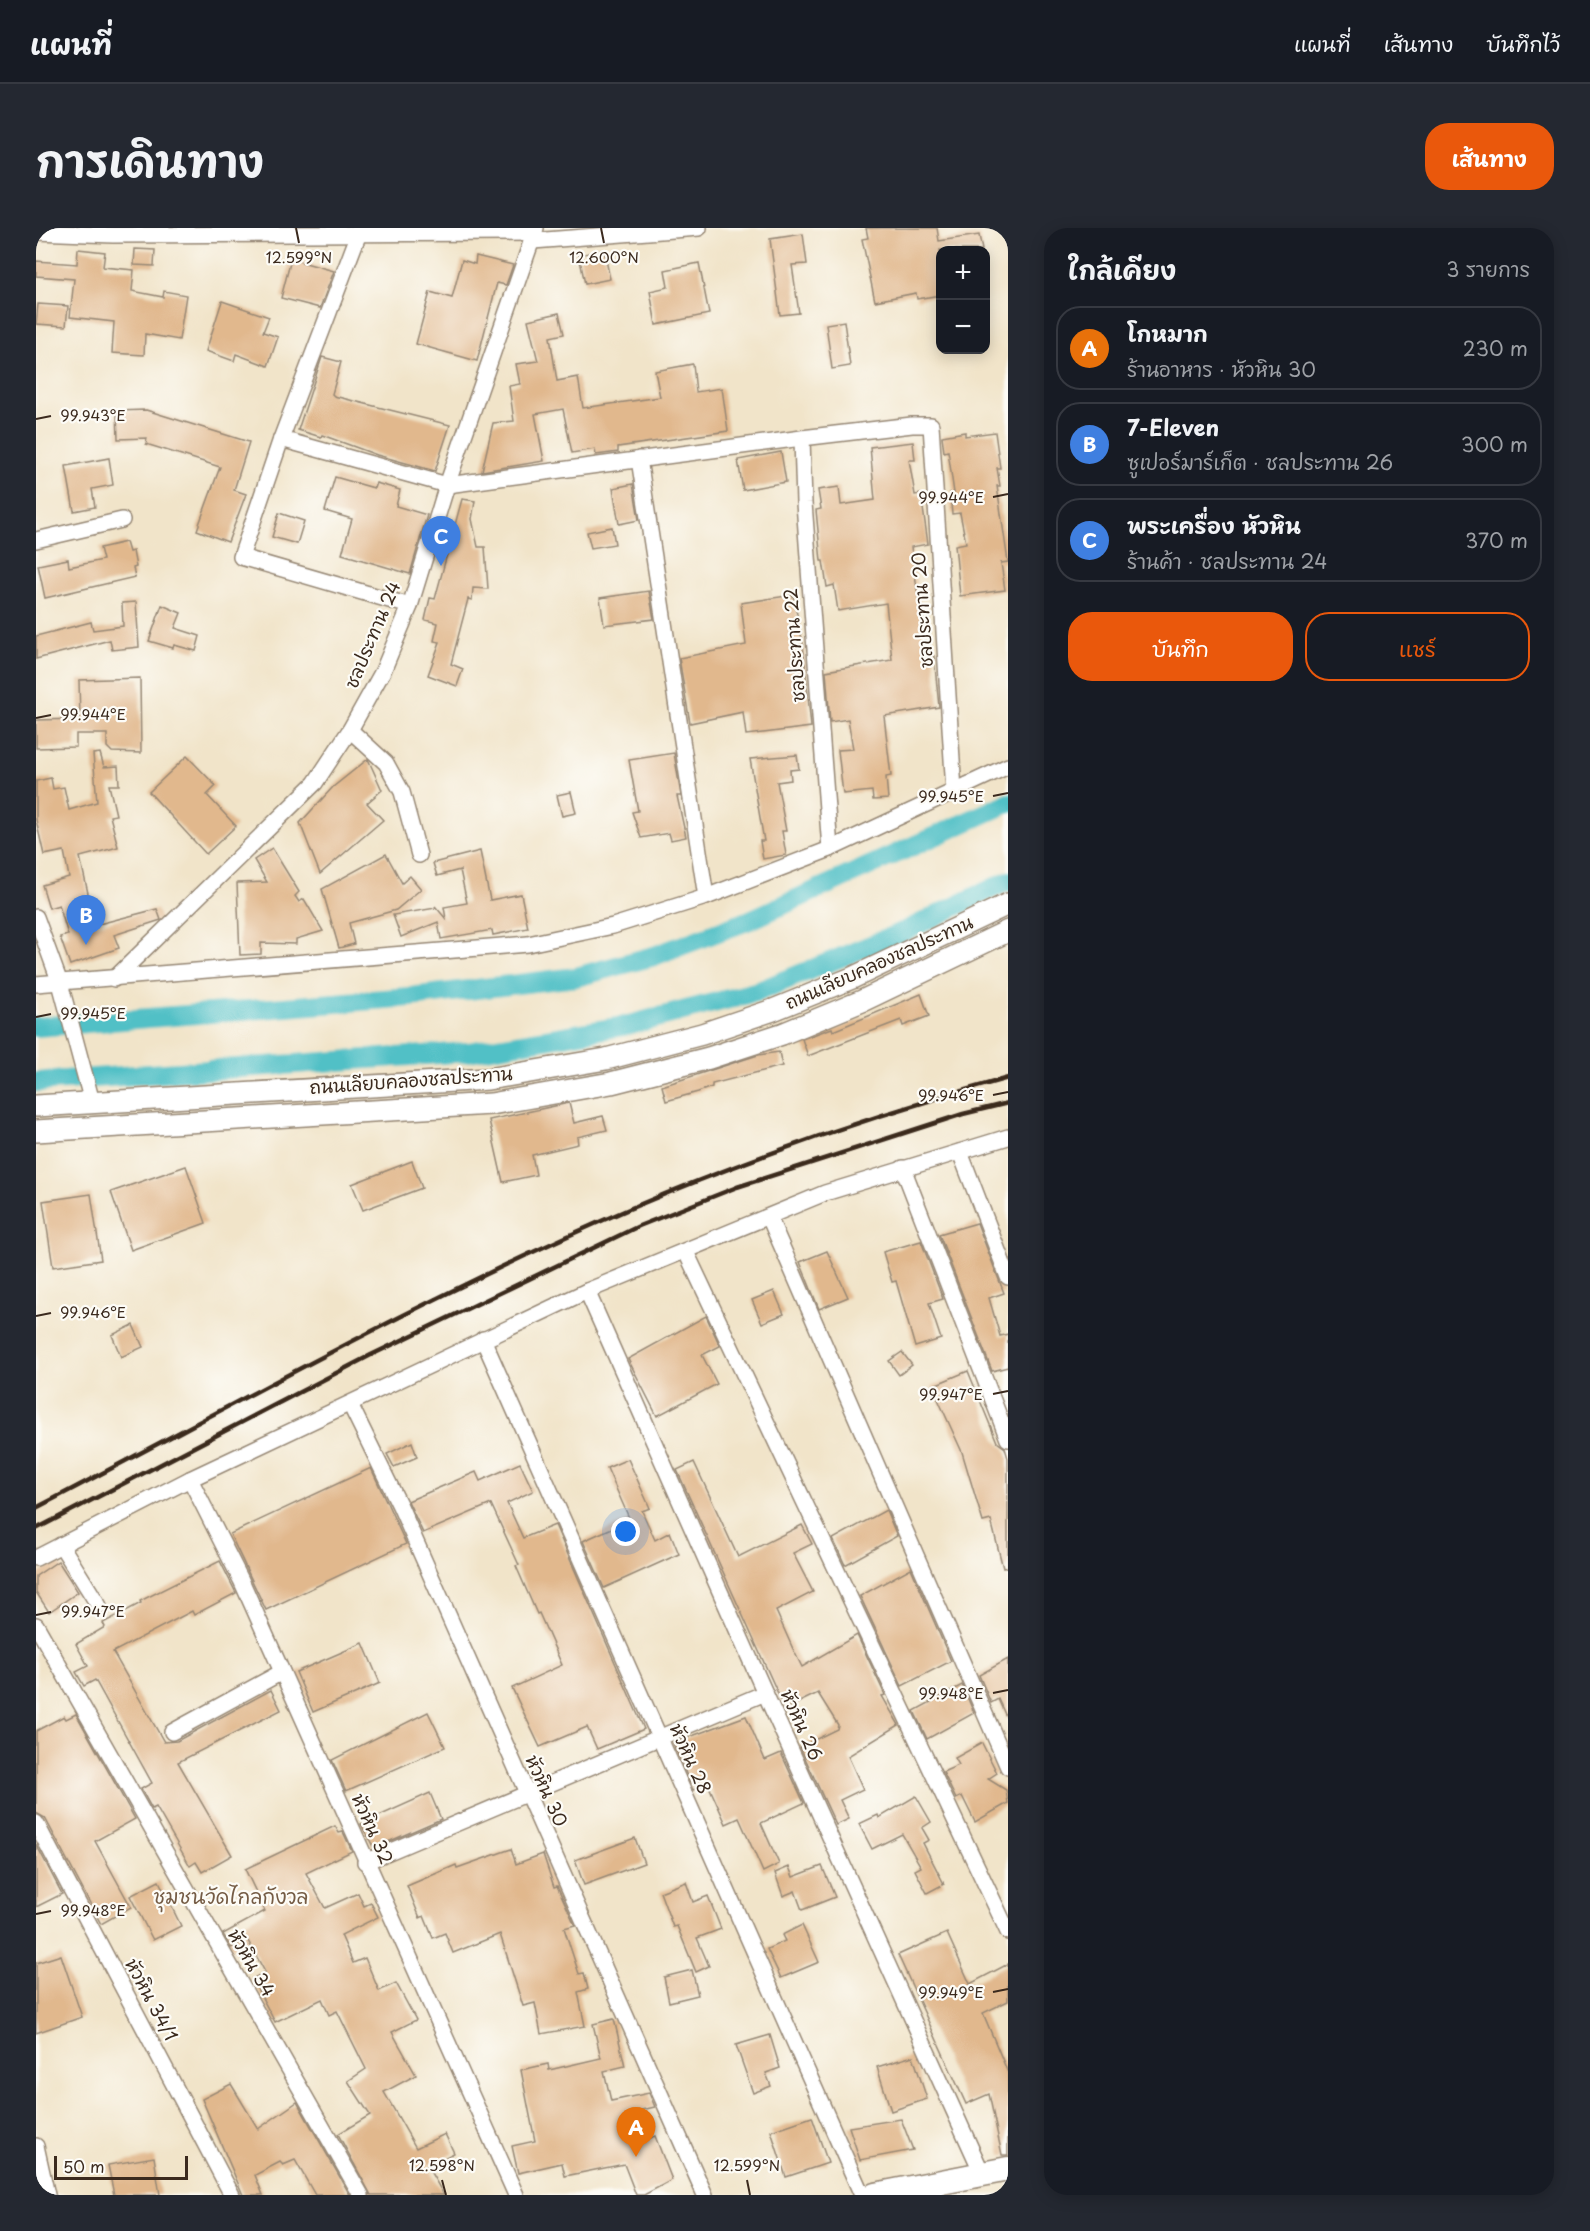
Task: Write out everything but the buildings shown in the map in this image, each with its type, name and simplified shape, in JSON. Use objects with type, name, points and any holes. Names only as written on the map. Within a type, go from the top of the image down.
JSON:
[{"type":"main road","points":[[875,2195],[1008,2169]]},
{"type":"street","points":[[36,232],[342,230],[359,233],[534,234],[699,228]]},
{"type":"street","points":[[359,233],[281,439],[241,557],[410,606]]},
{"type":"street","name":"ชลประทาน 24","points":[[114,979],[315,783],[350,730],[383,670],[410,606],[447,485],[534,234]]},
{"type":"street","name":"ชลประทาน 20","points":[[802,438],[912,425],[931,425],[954,791]]},
{"type":"street","points":[[281,439],[447,485],[802,438]]},
{"type":"street","name":"ชลประทาน 22","points":[[802,438],[804,503],[830,849]]},
{"type":"street","points":[[639,459],[706,897]]},
{"type":"street","points":[[36,540],[122,520]]},
{"type":"street","points":[[350,730],[386,763],[402,792],[419,855]]},
{"type":"street","points":[[36,984],[528,944],[613,926],[706,897],[830,849],[1008,766]]},
{"type":"street","name":"ถนนเลียบคลองชลประทาน","points":[[36,1106],[488,1079],[606,1059],[702,1034],[773,1010],[852,978],[1008,904]]},
{"type":"street","points":[[36,917],[60,982],[92,1102],[95,1127]]},
{"type":"street","name":"ถนนเลียบคลองชลประทาน","points":[[36,1131],[491,1104],[611,1083],[709,1058],[782,1034],[862,1001],[1008,932]]},
{"type":"street","points":[[36,1558],[190,1479],[588,1291],[825,1193],[1008,1137]]},
{"type":"street","points":[[960,1152],[1008,1277]]},
{"type":"street","points":[[903,1168],[1008,1439]]},
{"type":"street","points":[[769,1217],[1008,1767]]},
{"type":"street","points":[[686,1252],[1008,1932]]},
{"type":"street","name":"หัวหิน 26","points":[[588,1291],[765,1694],[982,2174]]},
{"type":"street","name":"หัวหิน 28","points":[[483,1339],[862,2195]]},
{"type":"street","name":"หัวหิน 30","points":[[350,1404],[400,1506],[705,2195]]},
{"type":"street","name":"หัวหิน 32","points":[[190,1479],[241,1580],[365,1862],[516,2195]]},
{"type":"street","points":[[61,1545],[99,1606]]},
{"type":"street","name":"หัวหิน 34","points":[[36,1625],[362,2195]]},
{"type":"street","points":[[172,1732],[282,1672]]},
{"type":"street","points":[[365,1862],[765,1694]]},
{"type":"street","name":"หัวหิน 34/1","points":[[36,1823],[232,2195]]},
{"type":"street","points":[[36,2146],[46,2195]]},
{"type":"waterway","points":[[36,1027],[410,997],[576,977],[654,956],[750,920],[1008,803]]},
{"type":"waterway","points":[[36,1082],[468,1052],[629,1025],[759,991],[905,931],[1008,881]]},
{"type":"railway","points":[[36,1508],[404,1315],[478,1278],[629,1209],[816,1137],[1008,1078]]},
{"type":"railway","points":[[36,1529],[371,1355],[639,1226],[737,1187],[963,1114],[1008,1103]]},
{"type":"place","name":"พระเครื่อง หัวหิน","points":[[441,566]]},
{"type":"place","name":"7-Eleven","points":[[86,945]]},
{"type":"place","name":"โกหมาก","points":[[636,2157]]},
{"type":"district","name":"ชุมชนวัดไกลกังวล","points":[[231,1897]]}]
